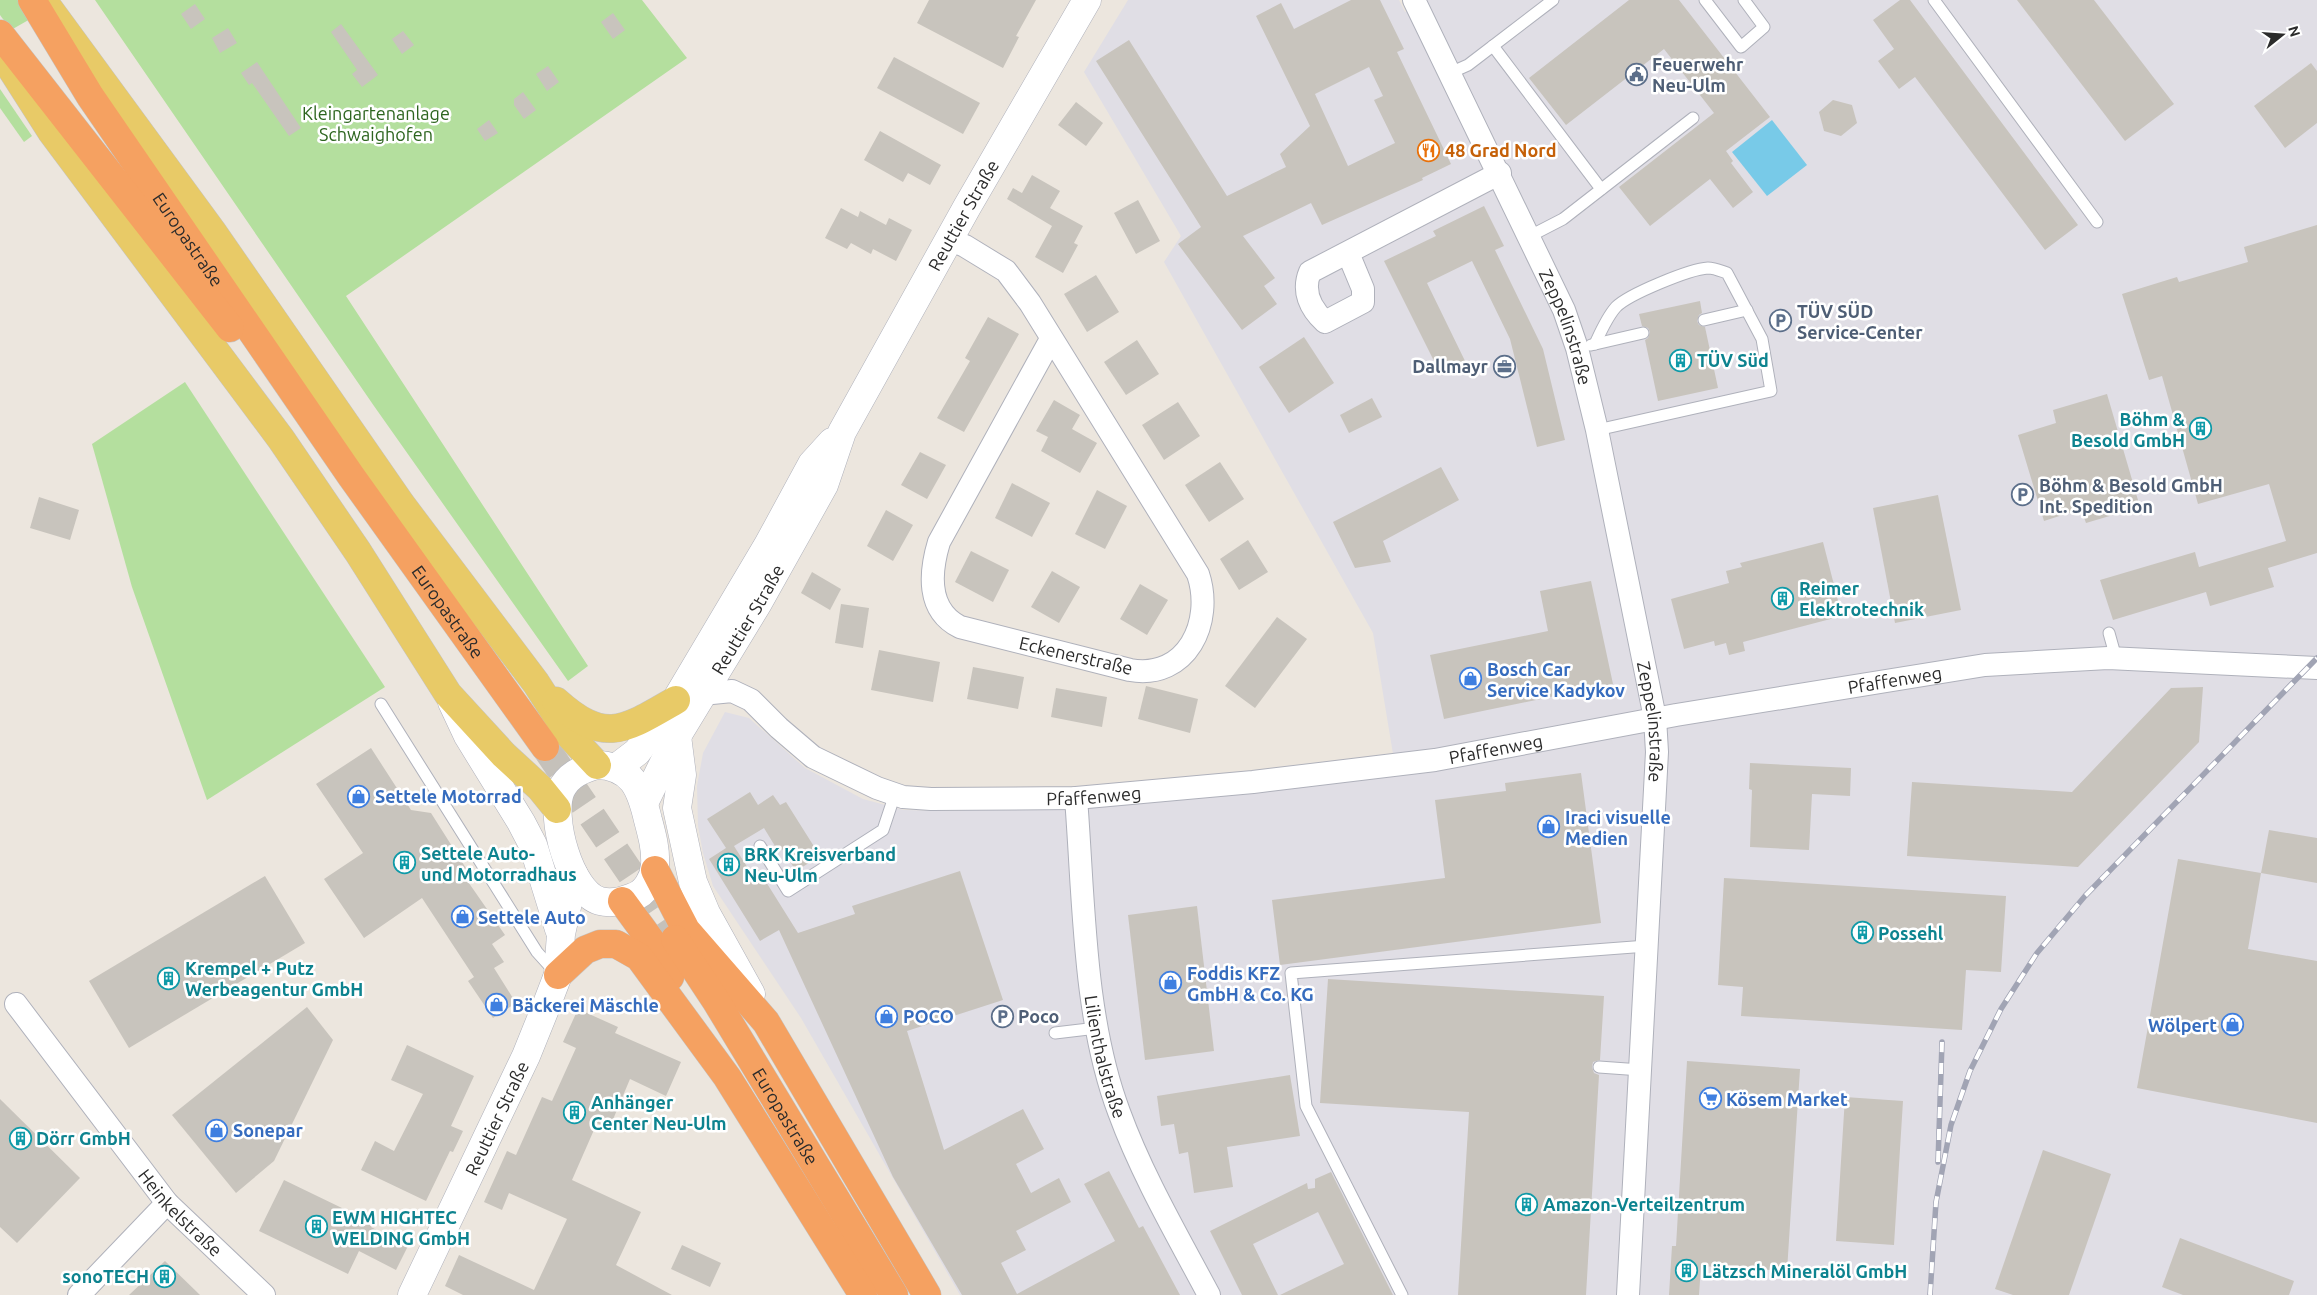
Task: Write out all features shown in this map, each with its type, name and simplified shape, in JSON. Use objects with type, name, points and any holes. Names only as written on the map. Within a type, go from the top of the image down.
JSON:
[{"type":"highway","name":"Europastraße","points":[[32,0],[90,96],[351,476],[545,747]]},
{"type":"highway","name":"Europastraße","points":[[0,34],[220,316],[351,476]]},
{"type":"highway","points":[[655,870],[686,930],[766,1022],[927,1295]]},
{"type":"highway","points":[[610,901],[660,953],[691,1026]]},
{"type":"highway","name":"Europastraße","points":[[675,939],[716,1001],[894,1295]]},
{"type":"highway","points":[[558,976],[585,950],[600,944],[616,944],[639,957],[691,1026],[726,1077],[863,1295]]},
{"type":"main road","points":[[0,50],[51,131],[281,439],[358,552],[448,694],[468,736],[533,844],[560,934],[583,910],[610,901],[636,896],[648,886],[655,870],[655,854],[644,803],[637,785],[629,776],[606,766],[570,736],[536,683],[401,504],[212,231],[43,0]]},
{"type":"main road","name":"Reuttier Straße","points":[[610,901],[583,888],[574,875],[562,841],[557,809],[561,791],[572,776],[584,768],[606,766],[637,752],[688,693],[758,603],[824,485],[842,432],[949,239],[1086,0]]},
{"type":"main road","points":[[536,683],[581,722],[606,729],[631,725],[688,693]]},
{"type":"main road","name":"Reuttier Straße","points":[[644,803],[677,736],[688,693]]},
{"type":"main road","points":[[448,694],[504,755],[540,788],[557,809]]},
{"type":"main road","points":[[677,736],[682,775],[677,808],[693,882],[721,942],[766,1022]]},
{"type":"main road","name":"Reuttier Straße","points":[[418,1293],[526,1056],[558,976],[560,934],[574,875]]},
{"type":"street","name":"Zeppelinstraße","points":[[1414,0],[1500,173],[1564,310],[1586,346],[1597,430],[1655,718],[1657,752],[1628,1295]]},
{"type":"street","points":[[1348,253],[1500,173]]},
{"type":"street","name":"Eckenerstraße","points":[[949,239],[965,246],[1006,271],[1030,303],[1198,574],[1203,588],[1203,614],[1194,639],[1180,657],[1154,670],[1130,670],[960,626],[943,614],[934,594],[932,575],[939,542],[1051,339]]},
{"type":"street","name":"Pfaffenweg","points":[[688,693],[732,691],[752,700],[779,728],[813,757],[849,776],[895,794],[931,799],[1076,798],[1253,782],[1436,760],[1655,718],[1985,665],[2116,658],[2317,668]]},
{"type":"street","name":"Lilienthalstraße","points":[[1076,798],[1091,990],[1097,1028],[1118,1111],[1148,1178],[1209,1295]]},
{"type":"street","name":"Heinkelstraße","points":[[16,1004],[167,1203],[264,1295]]},
{"type":"street","points":[[79,1295],[167,1203]]},
{"type":"lane","points":[[1450,73],[1468,65],[1553,0]]},
{"type":"lane","points":[[1705,0],[1741,47],[1764,27],[1744,0]]},
{"type":"lane","points":[[1934,0],[2097,222]]},
{"type":"lane","points":[[1493,46],[1601,189]]},
{"type":"lane","points":[[1530,236],[1549,228],[1693,118]]},
{"type":"lane","points":[[1586,346],[1618,305],[1674,278],[1709,268],[1727,273],[1762,339],[1771,391],[1597,430]]},
{"type":"lane","points":[[1704,320],[1747,310]]},
{"type":"lane","points":[[1586,346],[1644,333]]},
{"type":"lane","points":[[2109,633],[2116,658]]},
{"type":"lane","points":[[381,704],[537,952],[558,976]]},
{"type":"lane","points":[[760,846],[788,891],[883,830],[895,794]]},
{"type":"lane","points":[[1402,1295],[1306,1106],[1291,972],[1647,946]]},
{"type":"lane","points":[[1055,1033],[1097,1028]]},
{"type":"lane","points":[[1599,1067],[1640,1070]]},
{"type":"shaded area","points":[[1128,0],[1399,0],[1405,12],[1427,0],[2317,0],[2317,1295],[960,1295],[801,1018],[713,886],[703,853],[698,826],[697,786],[703,753],[725,712],[749,718],[805,768],[863,799],[904,810],[954,811],[1396,772],[1373,633],[1164,262],[1181,236],[1084,72]]},
{"type":"green space","points":[[0,0],[20,0],[32,18],[11,30],[0,15]]},
{"type":"green space","name":"Kleingartenanlage Schwaighofen","points":[[95,0],[642,0],[687,58],[346,296],[588,666],[568,681],[374,406]]},
{"type":"green space","points":[[0,89],[32,136],[24,142],[0,108]]},
{"type":"green space","points":[[185,382],[385,687],[207,800],[132,587],[92,444]]},
{"type":"water","name":"Feuerwehr Neu-Ulm","points":[[1772,120],[1807,165],[1767,196],[1732,152]]},
{"type":"building","points":[[929,0],[1036,0],[1016,36],[1019,37],[1003,68],[917,23]]},
{"type":"building","points":[[1351,0],[1380,0],[1404,49],[1397,52],[1451,164],[1422,178],[1423,180],[1322,225],[1311,203],[1243,236],[1275,278],[1264,286],[1277,304],[1242,330],[1178,244],[1201,227],[1096,61],[1129,40],[1227,196],[1286,167],[1280,154],[1310,126],[1256,16],[1281,3],[1294,29]],"holes":[[[1369,67],[1383,96],[1374,100],[1395,143],[1348,166],[1315,94]]]},
{"type":"building","points":[[1629,0],[1679,0],[1770,117],[1726,151],[1733,161],[1731,163],[1753,192],[1733,208],[1710,179],[1650,226],[1619,187],[1714,113],[1664,49],[1566,125],[1529,78]]},
{"type":"building","points":[[1900,0],[1910,0],[2078,225],[2045,250],[1915,77],[1899,89],[1878,61],[1894,49],[1873,20]]},
{"type":"building","points":[[2017,0],[2094,0],[2174,104],[2125,141]]},
{"type":"building","points":[[195,4],[205,19],[191,29],[181,14]]},
{"type":"building","points":[[613,13],[625,30],[613,39],[601,22]]},
{"type":"building","points":[[341,24],[378,75],[362,87],[352,74],[357,70],[331,32]]},
{"type":"building","points":[[228,28],[237,43],[220,53],[212,38]]},
{"type":"building","points":[[403,31],[414,45],[402,54],[392,39]]},
{"type":"building","points":[[894,57],[980,103],[963,134],[877,88]]},
{"type":"building","points":[[257,62],[301,128],[289,136],[252,83],[249,85],[241,73]]},
{"type":"building","points":[[2311,63],[2317,71],[2317,123],[2285,148],[2254,106]]},
{"type":"building","points":[[548,66],[559,82],[547,91],[536,74]]},
{"type":"building","points":[[523,92],[536,110],[524,119],[514,105],[514,99]]},
{"type":"building","points":[[1833,100],[1852,105],[1857,123],[1841,136],[1824,131],[1819,112]]},
{"type":"building","points":[[1076,102],[1103,123],[1086,146],[1058,125]]},
{"type":"building","points":[[489,120],[498,133],[485,141],[477,129]]},
{"type":"building","points":[[880,131],[941,165],[930,185],[908,173],[903,182],[864,160]]},
{"type":"building","points":[[1032,175],[1060,191],[1050,208],[1083,226],[1074,243],[1078,245],[1063,273],[1035,257],[1052,226],[1007,199],[1013,188],[1022,193]]},
{"type":"building","points":[[1138,200],[1160,241],[1136,254],[1114,213]]},
{"type":"building","points":[[1484,206],[1504,246],[1495,250],[1543,349],[1565,440],[1537,447],[1510,339],[1472,261],[1427,283],[1466,363],[1441,375],[1384,261],[1436,236],[1433,231]]},
{"type":"building","points":[[841,208],[858,217],[860,211],[886,225],[889,218],[912,230],[896,261],[873,249],[871,254],[851,243],[847,249],[825,238]]},
{"type":"building","points":[[2317,225],[2317,553],[2268,568],[2274,587],[2210,606],[2206,592],[2113,620],[2100,580],[2195,552],[2199,567],[2286,541],[2269,484],[2198,504],[2162,376],[2149,380],[2122,294],[2177,277],[2179,282],[2248,262],[2244,247]]},
{"type":"building","points":[[1096,275],[1119,312],[1087,332],[1064,294]]},
{"type":"building","name":"TÜV Süd","points":[[1700,301],[1702,313],[1697,321],[1699,325],[1705,327],[1718,388],[1658,401],[1645,340],[1650,332],[1648,328],[1642,326],[1639,314]]},
{"type":"building","points":[[988,317],[1019,334],[964,432],[937,418],[970,361],[965,358]]},
{"type":"building","points":[[1304,337],[1334,383],[1289,413],[1259,367]]},
{"type":"building","points":[[1137,340],[1159,374],[1126,395],[1104,362]]},
{"type":"building","points":[[2107,394],[2140,507],[2086,523],[2081,509],[2044,521],[2018,435],[2056,423],[2053,410]]},
{"type":"building","points":[[1372,398],[1382,417],[1349,433],[1340,415]]},
{"type":"building","points":[[1054,400],[1080,415],[1072,429],[1097,443],[1080,473],[1041,451],[1048,437],[1036,431]]},
{"type":"building","points":[[1178,402],[1200,436],[1164,460],[1142,425]]},
{"type":"building","points":[[920,452],[946,465],[927,499],[901,485]]},
{"type":"building","points":[[1220,462],[1244,499],[1209,522],[1185,485]]},
{"type":"building","points":[[1441,467],[1459,500],[1383,541],[1391,562],[1355,568],[1333,522]]},
{"type":"building","points":[[1012,483],[1050,503],[1032,537],[995,518]]},
{"type":"building","points":[[1097,490],[1127,506],[1105,549],[1075,534]]},
{"type":"building","points":[[1938,495],[1961,610],[1895,623],[1873,508]]},
{"type":"building","points":[[39,497],[79,510],[70,540],[30,528]]},
{"type":"building","points":[[886,510],[913,525],[893,561],[867,546]]},
{"type":"building","points":[[1248,540],[1268,572],[1239,590],[1220,559]]},
{"type":"building","name":"Reimer Elektrotechnik","points":[[1823,542],[1842,616],[1743,642],[1745,651],[1729,655],[1726,643],[1715,646],[1714,641],[1684,649],[1671,599],[1729,583],[1726,571],[1742,567],[1740,563]]},
{"type":"building","points":[[971,551],[1009,570],[993,602],[955,582]]},
{"type":"building","points":[[1052,571],[1080,587],[1059,623],[1031,607]]},
{"type":"building","points":[[812,572],[841,589],[830,610],[801,593]]},
{"type":"building","points":[[1591,581],[1613,684],[1444,719],[1430,655],[1548,631],[1540,591]]},
{"type":"building","points":[[1140,584],[1168,600],[1147,635],[1120,619]]},
{"type":"building","points":[[841,604],[869,608],[863,648],[835,643]]},
{"type":"building","points":[[1277,617],[1307,639],[1255,708],[1225,686]]},
{"type":"building","points":[[879,650],[940,662],[933,702],[871,690]]},
{"type":"building","points":[[973,667],[1024,677],[1018,709],[967,699]]},
{"type":"building","points":[[1146,686],[1198,699],[1190,733],[1138,719]]},
{"type":"building","points":[[2203,687],[2199,742],[2078,867],[1907,856],[1912,782],[2072,792],[2171,688]]},
{"type":"building","points":[[1056,688],[1107,697],[1102,727],[1051,717]]},
{"type":"building","name":"Settele Auto- und Motorradhaus","points":[[371,748],[411,810],[431,813],[469,873],[464,876],[505,935],[492,944],[504,962],[494,968],[516,1003],[493,1018],[468,981],[474,977],[422,898],[364,938],[324,879],[363,853],[316,784]]},
{"type":"building","points":[[1750,763],[1851,768],[1850,796],[1812,794],[1809,850],[1750,847],[1752,790],[1749,789]]},
{"type":"building","points":[[1581,773],[1601,923],[1280,965],[1272,900],[1445,878],[1435,800],[1506,791],[1505,783]]},
{"type":"building","points":[[750,792],[758,805],[773,795],[780,805],[786,802],[820,856],[796,871],[782,849],[778,851],[764,828],[734,846],[751,873],[758,869],[798,933],[855,914],[852,906],[960,871],[1003,1000],[907,1031],[944,1150],[1023,1109],[1044,1149],[1016,1164],[1031,1193],[1059,1178],[1071,1202],[1016,1231],[1026,1250],[1001,1263],[1017,1294],[1115,1241],[1084,1184],[1109,1171],[1139,1228],[1143,1226],[1180,1295],[962,1295],[893,1177],[779,930],[760,941],[709,859],[726,848],[707,819]]},
{"type":"building","points":[[2269,830],[2317,838],[2317,883],[2261,873]]},
{"type":"building","name":"Wölpert","points":[[2178,859],[2261,873],[2248,949],[2317,961],[2317,1123],[2137,1088]]},
{"type":"building","name":"Krempel + Putz Werbeagentur GmbH","points":[[265,876],[305,943],[129,1048],[89,981]]},
{"type":"building","name":"Possehl","points":[[1724,878],[2006,896],[2001,972],[1966,970],[1962,1030],[1741,1016],[1743,987],[1718,985]]},
{"type":"building","name":"Foddis KFZ GmbH & Co. KG","points":[[1197,906],[1214,1051],[1145,1060],[1128,915]]},
{"type":"building","name":"Amazon-Verteilzentrum","points":[[1328,979],[1604,996],[1600,1060],[1593,1062],[1592,1067],[1594,1073],[1599,1075],[1586,1295],[1458,1295],[1469,1112],[1320,1103]]},
{"type":"building","points":[[307,1007],[333,1040],[274,1161],[236,1193],[172,1115]]},
{"type":"building","points":[[578,1009],[618,1027],[615,1033],[681,1062],[666,1096],[630,1079],[609,1129],[597,1123],[572,1180],[641,1212],[616,1265],[672,1295],[463,1295],[445,1286],[459,1255],[534,1290],[567,1219],[509,1193],[502,1210],[484,1202],[507,1151],[516,1155],[542,1097],[552,1101],[576,1048],[563,1042]]},
{"type":"building","points":[[407,1045],[474,1076],[451,1126],[463,1131],[453,1152],[450,1151],[426,1201],[361,1170],[375,1141],[394,1151],[423,1094],[391,1080]]},
{"type":"building","points":[[1687,1061],[1800,1069],[1787,1271],[1701,1266],[1699,1295],[1669,1295],[1672,1246],[1676,1246]]},
{"type":"building","points":[[1290,1075],[1300,1136],[1227,1147],[1233,1187],[1194,1193],[1188,1152],[1179,1154],[1174,1124],[1161,1126],[1157,1096]]},
{"type":"building","points":[[1845,1097],[1903,1101],[1894,1245],[1836,1241]]},
{"type":"building","name":"Dörr GmbH","points":[[0,1099],[80,1178],[17,1243],[0,1227]]},
{"type":"building","points":[[2043,1150],[2111,1174],[2069,1295],[2013,1295],[1995,1289]]},
{"type":"building","points":[[1331,1172],[1393,1295],[1280,1295],[1344,1264],[1318,1212],[1253,1244],[1278,1295],[1242,1295],[1210,1231],[1307,1183],[1308,1189],[1315,1188],[1315,1179]]},
{"type":"building","name":"EWM HIGHTEC WELDING GmbH","points":[[284,1180],[373,1223],[371,1227],[408,1246],[396,1270],[359,1251],[348,1274],[259,1231]]},
{"type":"building","points":[[2180,1238],[2294,1281],[2289,1295],[2183,1295],[2162,1287]]},
{"type":"building","points":[[682,1245],[721,1263],[710,1287],[671,1269]]},
{"type":"building","name":"sonoTECH","points":[[165,1261],[200,1295],[129,1295]]},
{"type":"tunnel","points":[[545,747],[675,939]]},
{"type":"railway","points":[[1930,1295],[1936,1202],[1951,1125],[1970,1071],[2001,1009],[2037,953],[2085,896],[2317,658]]},
{"type":"railway","points":[[1938,1162],[1942,1042]]},
{"type":"place","name":"Feuerwehr Neu-Ulm","points":[[1636,74]]},
{"type":"place","name":"48 Grad Nord","points":[[1429,150]]},
{"type":"place","name":"TÜV SÜD Service-Center","points":[[1781,321]]},
{"type":"place","name":"TÜV Süd","points":[[1681,360]]},
{"type":"place","name":"Dallmayr","points":[[1504,366]]},
{"type":"place","name":"Böhm & Besold GmbH","points":[[2201,429]]},
{"type":"place","name":"Böhm & Besold GmbH Int. Spedition","points":[[2023,495]]},
{"type":"place","name":"Reimer Elektrotechnik","points":[[1783,598]]},
{"type":"place","name":"Bosch Car Service Kadykov","points":[[1471,679]]},
{"type":"place","name":"Settele Motorrad","points":[[359,796]]},
{"type":"place","name":"Iraci visuelle Medien","points":[[1549,827]]},
{"type":"place","name":"Settele Auto- und Motorradhaus","points":[[405,863]]},
{"type":"place","name":"BRK Kreisverband Neu-Ulm","points":[[728,864]]},
{"type":"place","name":"Settele Auto","points":[[462,917]]},
{"type":"place","name":"Possehl","points":[[1862,933]]},
{"type":"place","name":"Krempel + Putz Werbeagentur GmbH","points":[[169,978]]},
{"type":"place","name":"Foddis KFZ GmbH & Co. KG","points":[[1171,983]]},
{"type":"place","name":"Bäckerei Mäschle","points":[[496,1005]]},
{"type":"place","name":"POCO","points":[[887,1016]]},
{"type":"place","name":"Poco","points":[[1002,1016]]},
{"type":"place","name":"Wölpert","points":[[2233,1025]]},
{"type":"place","name":"Kösem Market","points":[[1710,1099]]},
{"type":"place","name":"Anhänger Center Neu-Ulm","points":[[575,1112]]},
{"type":"place","name":"Sonepar","points":[[217,1130]]},
{"type":"place","name":"Dörr GmbH","points":[[20,1138]]},
{"type":"place","name":"Amazon-Verteilzentrum","points":[[1527,1204]]},
{"type":"place","name":"EWM HIGHTEC WELDING GmbH","points":[[316,1227]]},
{"type":"place","name":"Lätzsch Mineralöl GmbH","points":[[1686,1271]]},
{"type":"place","name":"sonoTECH","points":[[165,1276]]}]
